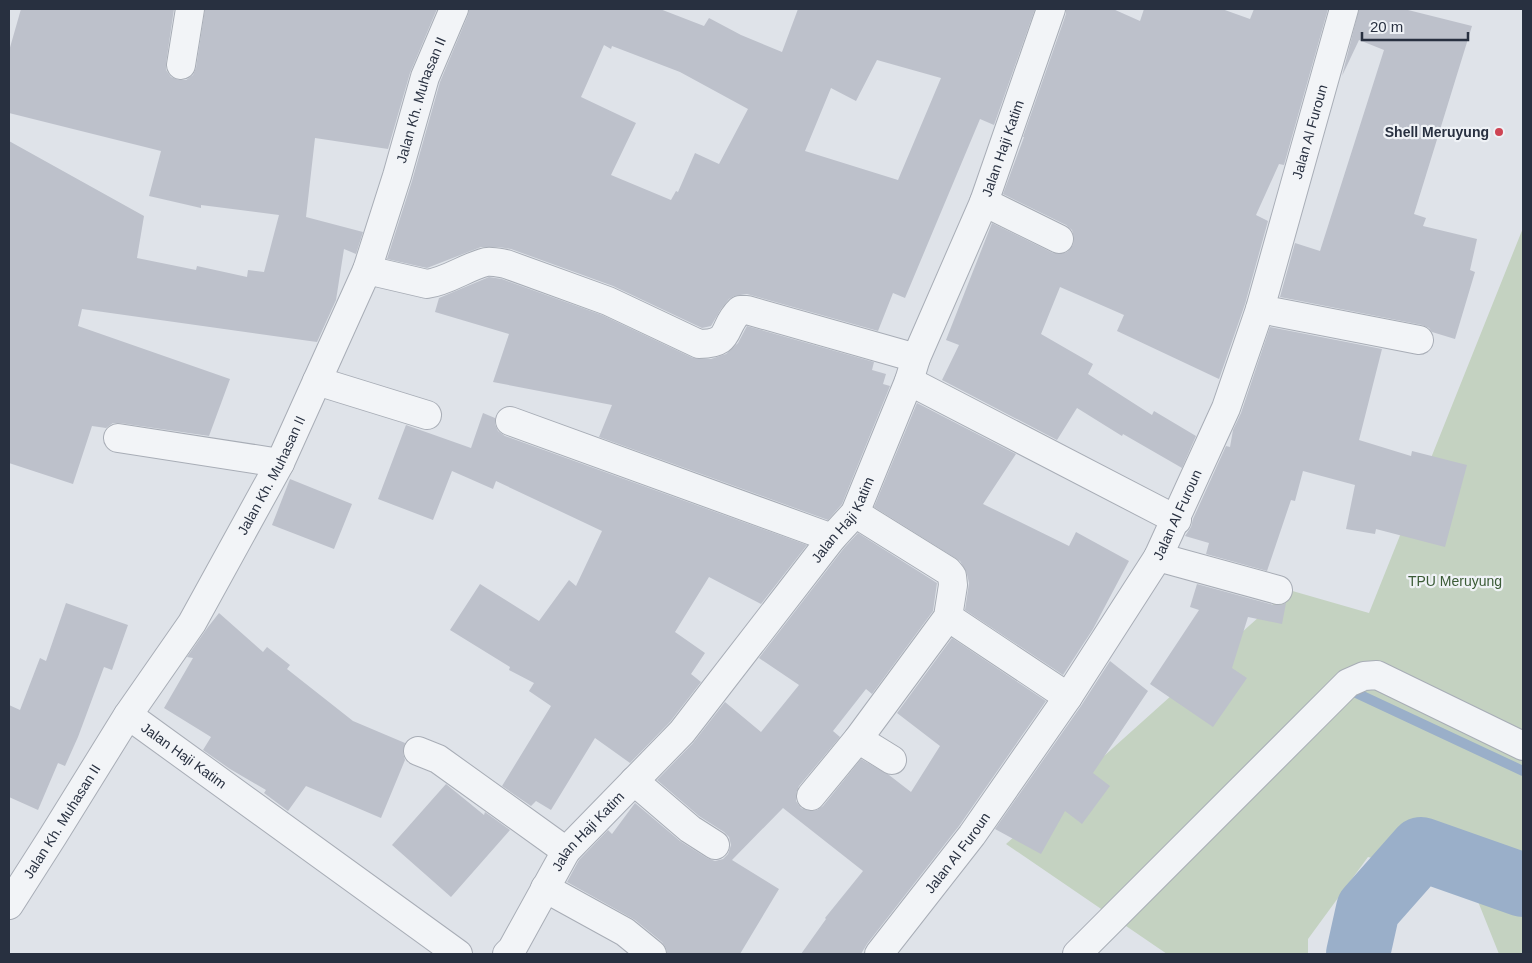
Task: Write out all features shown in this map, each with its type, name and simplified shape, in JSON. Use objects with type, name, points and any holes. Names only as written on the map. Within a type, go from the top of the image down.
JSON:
[{"type":"street","points":[[181,65],[190,9]]},
{"type":"street","name":"Jalan Kh. Muhasan II","points":[[9,905],[128,715],[192,623],[280,462],[367,270],[397,176],[425,77],[454,9]]},
{"type":"street","name":"Jalan Haji Katim","points":[[507,954],[512,949],[566,851],[682,732],[832,538],[855,513],[912,370],[984,202],[1051,9]]},
{"type":"street","name":"Jalan Al Furoun","points":[[878,954],[972,835],[1068,696],[1158,557],[1177,520],[1226,408],[1260,309],[1344,9]]},
{"type":"street","points":[[984,202],[1059,239]]},
{"type":"street","points":[[367,270],[427,284],[437,282],[487,262],[506,264],[608,301],[699,344],[713,344],[723,338],[734,316],[740,310],[747,310],[912,370],[1177,520]]},
{"type":"street","points":[[1260,309],[1419,340]]},
{"type":"street","points":[[317,381],[428,415]]},
{"type":"street","points":[[510,421],[832,538]]},
{"type":"street","points":[[118,438],[280,462]]},
{"type":"street","points":[[811,796],[858,739],[948,617],[953,585],[952,576],[948,571],[855,513]]},
{"type":"street","points":[[1158,557],[1278,590]]},
{"type":"street","points":[[948,617],[1068,696]]},
{"type":"street","points":[[1077,954],[1348,684],[1364,676],[1376,675],[1523,746]]},
{"type":"street","name":"Jalan Haji Katim","points":[[128,715],[458,954]]},
{"type":"street","points":[[858,739],[892,760]]},
{"type":"street","points":[[418,751],[438,759],[566,851]]},
{"type":"street","points":[[634,782],[690,829],[715,845]]},
{"type":"street","points":[[545,888],[625,932],[652,954]]},
{"type":"green space","name":"TPU Meruyung","points":[[1523,228],[1523,954],[1499,954],[1471,884],[1368,857],[1308,939],[1308,954],[1167,954],[1006,844],[1289,590],[1369,613]]},
{"type":"building","points":[[21,9],[174,9],[166,70],[171,77],[186,80],[193,75],[196,68],[205,9],[437,9],[410,73],[388,149],[315,138],[306,217],[363,232],[356,254],[344,249],[336,300],[317,342],[82,309],[78,326],[230,379],[209,436],[120,423],[113,423],[106,428],[92,426],[73,484],[9,463],[9,141],[144,216],[137,258],[196,270],[197,266],[247,277],[248,270],[264,272],[279,215],[201,205],[201,208],[149,196],[161,151],[9,113],[9,51]]},
{"type":"building","points":[[469,9],[660,9],[704,26],[709,18],[741,35],[782,52],[798,9],[1035,9],[994,125],[980,119],[905,298],[893,293],[878,331],[747,294],[734,296],[729,299],[711,326],[702,328],[613,286],[511,249],[498,247],[481,247],[427,268],[387,259],[412,181],[440,82]],"holes":[[[604,45],[611,49],[612,46],[680,72],[748,109],[719,164],[695,153],[678,192],[676,191],[671,200],[611,175],[636,123],[581,97]],[[877,60],[941,78],[898,180],[805,151],[831,88],[856,101]]]},
{"type":"building","points":[[1066,9],[1113,9],[1140,21],[1144,9],[1222,9],[1250,19],[1254,9],[1328,9],[1284,165],[1279,164],[1256,215],[1268,221],[1245,304],[1219,379],[1117,331],[1124,315],[1060,287],[1041,334],[1093,364],[1088,374],[1152,415],[1154,411],[1196,436],[1182,468],[1123,434],[1122,436],[1077,408],[1057,440],[942,380],[959,345],[946,340],[992,223],[1053,253],[1067,252],[1073,245],[1072,230],[1066,225],[1003,194],[1066,14]]},
{"type":"building","points":[[1359,9],[1404,9],[1472,26],[1414,214],[1426,218],[1423,226],[1477,239],[1470,270],[1475,272],[1455,339],[1432,332],[1429,328],[1422,325],[1280,297],[1295,243],[1320,251],[1384,50],[1359,40],[1342,76]]},
{"type":"building","points":[[489,277],[502,279],[602,315],[693,358],[711,359],[726,354],[738,343],[747,326],[874,362],[872,370],[886,374],[883,384],[890,386],[842,504],[828,520],[599,437],[612,405],[493,382],[509,334],[435,312],[439,298]]},
{"type":"building","points":[[1270,327],[1382,349],[1359,440],[1411,456],[1412,451],[1467,465],[1445,547],[1376,529],[1375,534],[1346,529],[1355,485],[1303,471],[1295,501],[1291,500],[1267,571],[1206,554],[1209,543],[1185,536],[1191,527],[1226,446],[1230,447],[1233,430],[1241,413]]},
{"type":"building","points":[[917,403],[1016,454],[983,504],[1069,546],[1076,532],[1129,561],[1093,629],[1063,675],[965,610],[969,583],[967,574],[960,561],[874,507]]},
{"type":"building","points":[[483,413],[495,418],[498,431],[505,436],[807,545],[761,604],[709,577],[675,632],[705,653],[691,674],[701,682],[670,722],[630,763],[595,738],[551,810],[536,801],[531,806],[502,786],[551,706],[529,691],[534,683],[509,670],[510,667],[450,630],[480,584],[539,621],[569,580],[576,586],[602,531],[496,481],[493,489],[452,471],[433,520],[378,499],[406,425],[471,448]]},
{"type":"building","points":[[290,479],[352,504],[334,549],[272,525]]},
{"type":"building","points":[[858,533],[937,583],[933,611],[872,694],[866,689],[833,731],[840,737],[799,786],[796,793],[796,801],[801,808],[809,811],[817,810],[823,806],[861,759],[889,775],[911,792],[940,746],[897,713],[952,638],[1046,701],[959,826],[861,954],[801,954],[825,918],[863,871],[783,808],[732,860],[779,889],[740,954],[667,954],[662,942],[635,920],[567,882],[579,860],[608,830],[612,834],[635,803],[680,841],[707,858],[715,861],[723,859],[728,854],[731,845],[729,837],[699,816],[657,780],[693,743],[725,702],[761,732],[799,685],[759,658],[844,548]]},
{"type":"building","points":[[1197,584],[1274,605],[1286,603],[1282,624],[1248,617],[1232,668],[1247,678],[1213,727],[1150,684],[1199,610],[1190,607]]},
{"type":"building","points":[[66,603],[128,625],[112,670],[104,667],[65,766],[58,763],[38,810],[9,797],[9,705],[20,710],[40,658],[46,661]]},
{"type":"building","points":[[219,613],[263,652],[267,647],[290,665],[287,669],[353,721],[405,743],[403,753],[405,760],[381,818],[306,786],[288,811],[264,793],[266,790],[230,769],[203,750],[211,737],[164,708],[193,658],[187,657]]},
{"type":"building","points":[[1110,661],[1148,691],[1093,773],[1110,786],[1082,824],[1065,811],[1041,854],[995,829]]},
{"type":"building","points":[[446,784],[484,815],[485,812],[510,830],[451,897],[392,845]]},
{"type":"waterway","points":[[1354,692],[1523,771]]},
{"type":"waterway","points":[[1358,954],[1368,909],[1421,849],[1523,885]]},
{"type":"place","name":"Shell Meruyung","points":[[1499,132]]}]
